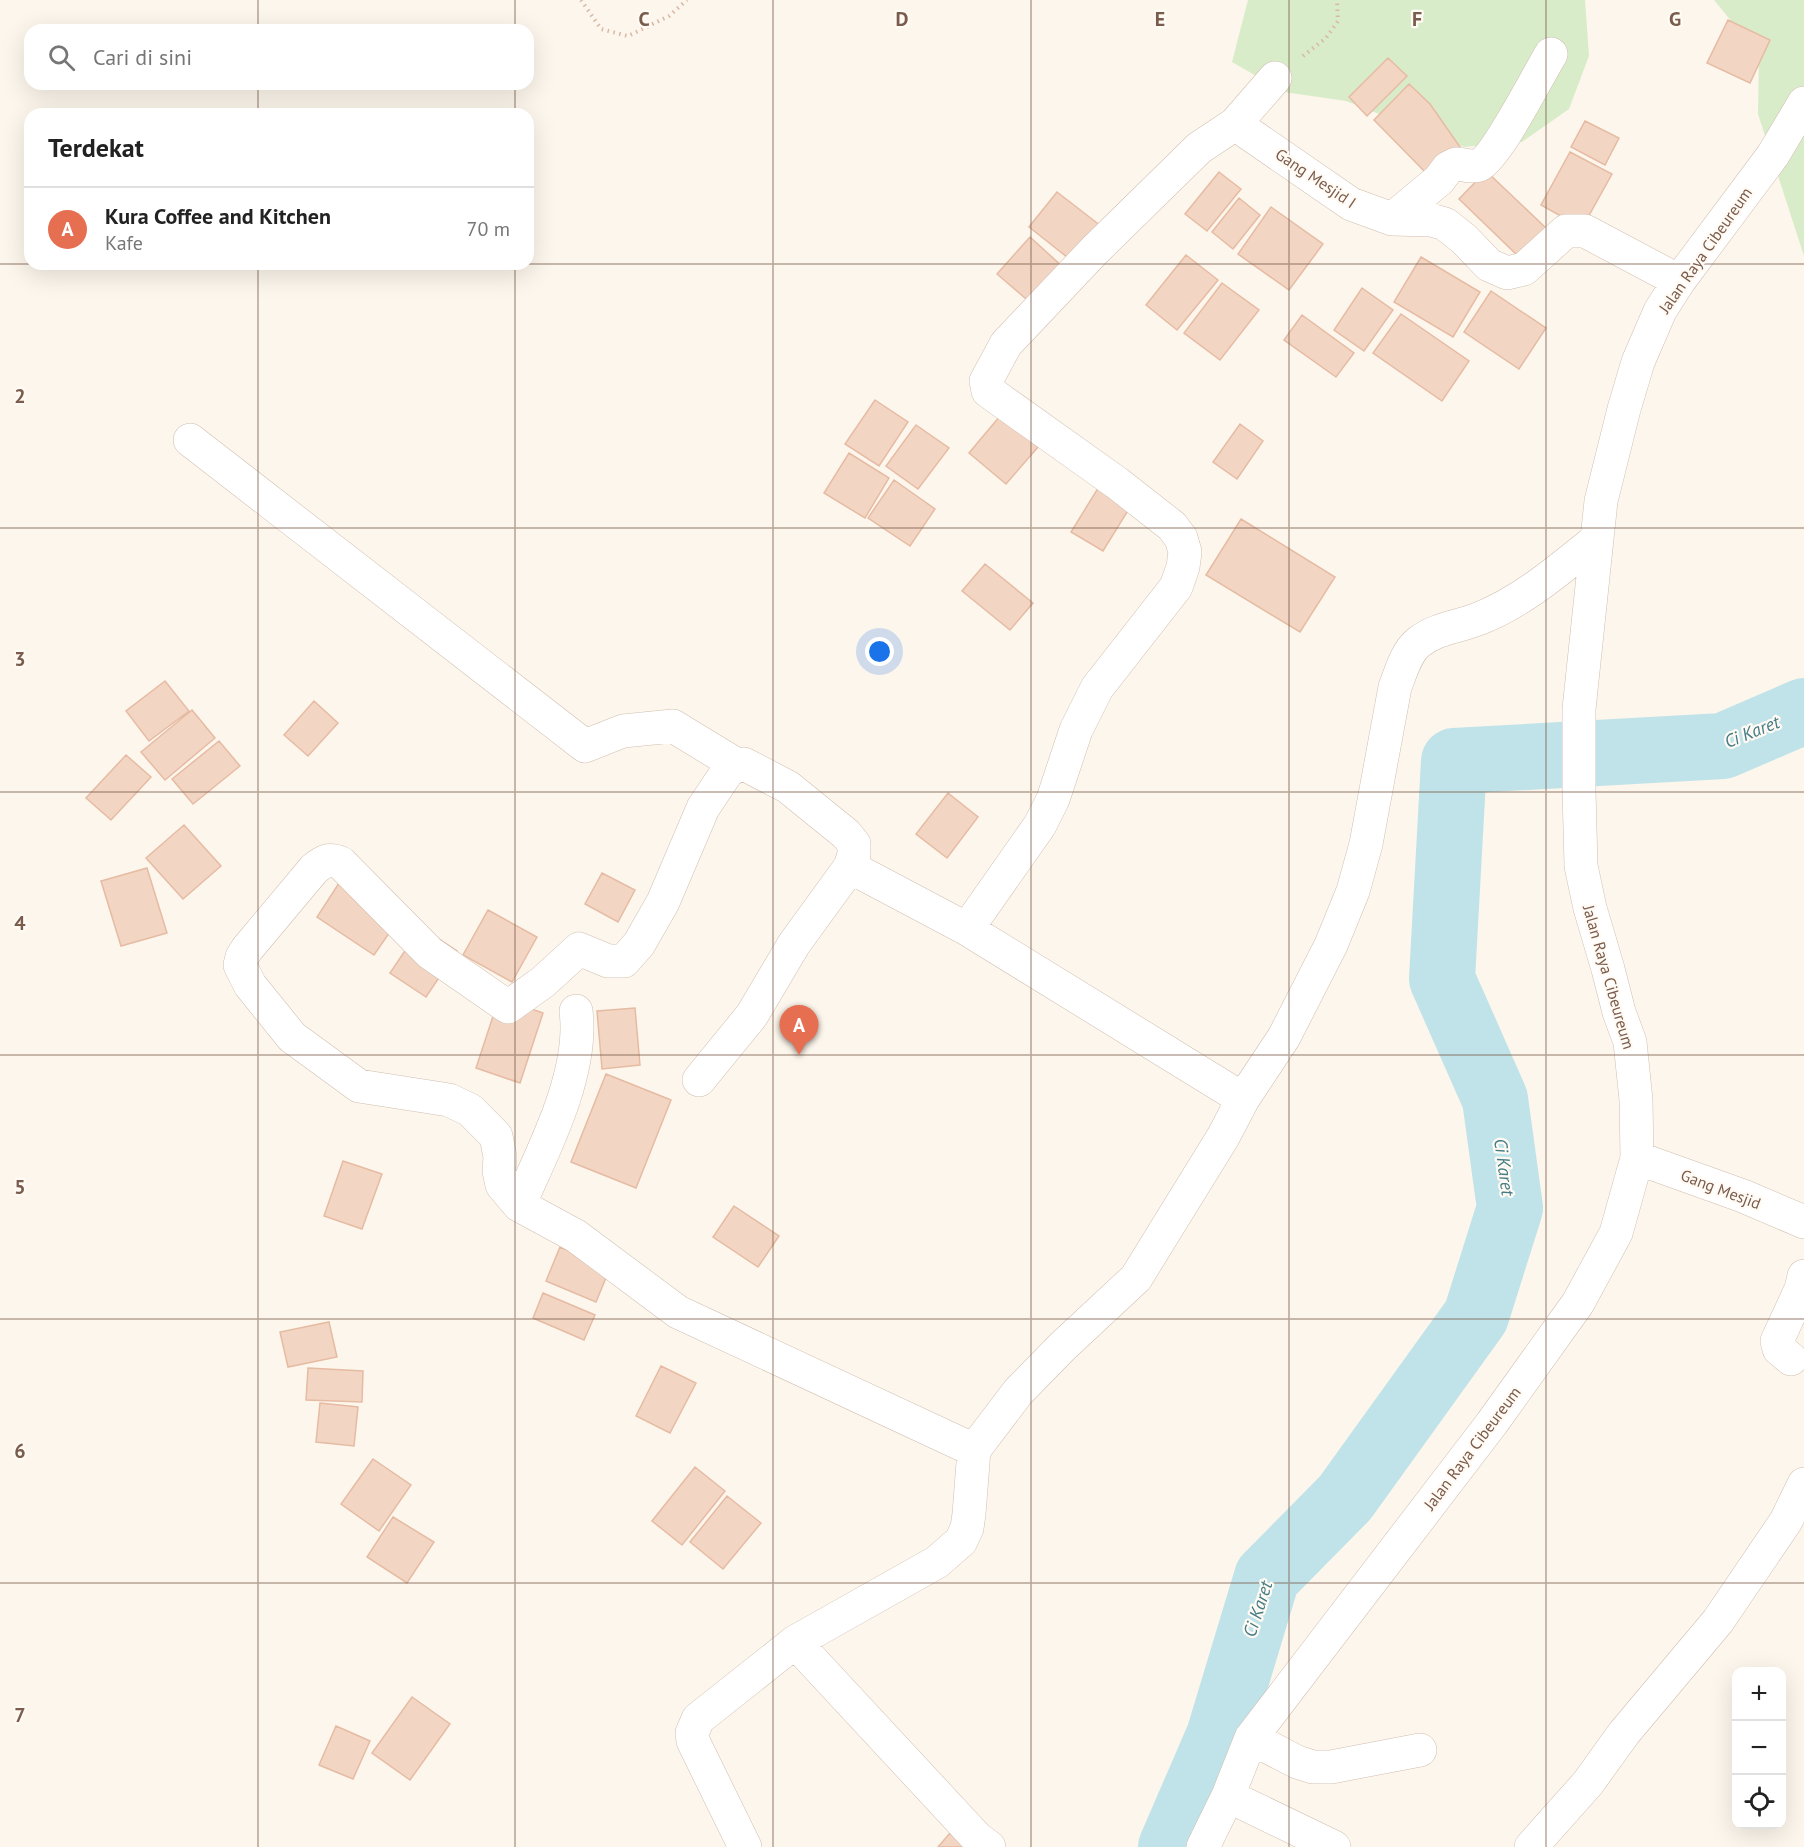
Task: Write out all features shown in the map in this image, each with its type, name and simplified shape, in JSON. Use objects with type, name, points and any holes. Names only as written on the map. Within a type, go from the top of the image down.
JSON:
[{"type":"street","points":[[1392,219],[1439,180],[1448,168],[1456,164],[1474,166],[1481,164],[1510,129],[1551,54]]},
{"type":"street","points":[[967,929],[1040,825],[1053,799],[1076,730],[1097,688],[1176,587],[1185,552],[1181,538],[1172,526],[1117,483],[988,391],[986,381],[1006,344],[1094,251],[1191,155],[1235,124],[1275,78]]},
{"type":"street","name":"Jalan Raya Cibeureum","points":[[1203,1847],[1228,1796],[1251,1738],[1492,1423],[1578,1303],[1616,1233],[1637,1158],[1636,1100],[1630,1042],[1619,1012],[1590,908],[1581,866],[1579,791],[1579,709],[1600,501],[1632,381],[1660,311],[1679,281],[1773,154],[1804,103]]},
{"type":"street","name":"Gang Mesjid I","points":[[1235,124],[1351,204],[1392,219],[1431,220],[1445,224],[1489,264],[1507,273],[1524,269],[1566,231],[1585,231],[1679,281]]},
{"type":"street","points":[[190,440],[585,746],[623,730],[673,726],[737,765]]},
{"type":"street","points":[[745,1847],[696,1750],[692,1733],[698,1719],[795,1642],[937,1562],[961,1541],[967,1528],[969,1514],[974,1450],[1018,1392],[1136,1278],[1223,1137],[1243,1099],[1284,1037],[1331,945],[1353,891],[1368,833],[1395,687],[1404,662],[1416,644],[1433,633],[1478,619],[1521,596],[1596,540]]},
{"type":"street","points":[[699,1080],[752,1015],[794,944],[850,867],[854,854],[854,844],[846,834],[788,787],[744,764],[737,765],[727,772],[703,808],[663,902],[639,944],[624,961],[608,961],[579,949],[543,982],[508,1007],[430,952],[341,863],[332,859],[324,861],[314,869],[242,957],[240,965],[250,984],[292,1037],[359,1086],[449,1100],[470,1110],[496,1136],[502,1185],[519,1205],[576,1236],[678,1312],[974,1450]]},
{"type":"street","points":[[850,867],[967,929],[1243,1099]]},
{"type":"street","points":[[519,1205],[550,1136],[563,1098],[575,1050],[578,1029],[576,1011]]},
{"type":"street","name":"Gang Mesjid","points":[[1637,1158],[1743,1196],[1804,1222]]},
{"type":"street","points":[[1791,1359],[1779,1349],[1777,1341],[1801,1289],[1804,1276]]},
{"type":"street","points":[[1531,1847],[1588,1783],[1624,1732],[1718,1621],[1786,1521],[1804,1484]]},
{"type":"street","points":[[795,1642],[977,1838],[989,1847]]},
{"type":"street","points":[[1251,1738],[1298,1762],[1313,1767],[1331,1767],[1420,1750]]},
{"type":"street","points":[[1228,1796],[1334,1847]]},
{"type":"path","points":[[580,0],[601,29],[627,36],[669,16],[687,0]]},
{"type":"path","points":[[1275,78],[1326,38],[1338,21],[1337,0]]},
{"type":"green space","points":[[1248,0],[1585,0],[1589,56],[1569,109],[1522,142],[1464,147],[1346,101],[1284,92],[1232,62]]},
{"type":"green space","points":[[1714,0],[1804,0],[1804,256],[1758,114],[1759,55]]},
{"type":"building","points":[[1728,20],[1770,40],[1750,83],[1707,63]]},
{"type":"building","points":[[1388,58],[1407,76],[1367,116],[1349,97]]},
{"type":"building","points":[[1409,84],[1430,104],[1460,147],[1430,177],[1374,120]]},
{"type":"building","points":[[1585,121],[1619,138],[1605,165],[1571,147]]},
{"type":"building","points":[[1570,152],[1612,174],[1582,228],[1541,205]]},
{"type":"building","points":[[1486,171],[1547,229],[1519,257],[1459,199]]},
{"type":"building","points":[[1219,172],[1241,189],[1207,231],[1185,214]]},
{"type":"building","points":[[1057,192],[1101,226],[1072,261],[1029,227]]},
{"type":"building","points":[[1239,198],[1260,215],[1233,249],[1212,232]]},
{"type":"building","points":[[1271,207],[1323,244],[1289,290],[1238,254]]},
{"type":"building","points":[[1030,237],[1064,268],[1032,304],[997,274]]},
{"type":"building","points":[[1186,255],[1218,280],[1177,330],[1146,305]]},
{"type":"building","points":[[1421,257],[1480,292],[1453,337],[1394,302]]},
{"type":"building","points":[[1222,283],[1259,310],[1220,360],[1184,333]]},
{"type":"building","points":[[1362,288],[1393,310],[1364,351],[1334,330]]},
{"type":"building","points":[[1491,291],[1546,328],[1519,369],[1464,332]]},
{"type":"building","points":[[1401,314],[1469,361],[1442,401],[1373,353]]},
{"type":"building","points":[[1302,315],[1354,353],[1336,377],[1284,340]]},
{"type":"building","points":[[875,400],[908,422],[879,466],[845,444]]},
{"type":"building","points":[[1000,416],[1038,447],[1006,484],[969,453]]},
{"type":"building","points":[[1240,424],[1263,441],[1237,479],[1213,462]]},
{"type":"building","points":[[916,425],[949,448],[918,489],[886,466]]},
{"type":"building","points":[[849,453],[889,478],[865,518],[824,493]]},
{"type":"building","points":[[894,480],[935,509],[910,546],[868,518]]},
{"type":"building","points":[[1100,485],[1132,504],[1103,551],[1071,532]]},
{"type":"building","points":[[1241,519],[1335,577],[1300,632],[1206,575]]},
{"type":"building","points":[[985,564],[1033,603],[1010,630],[962,591]]},
{"type":"building","points":[[165,681],[189,711],[149,741],[126,711]]},
{"type":"building","points":[[314,701],[338,723],[308,756],[284,735]]},
{"type":"building","points":[[192,710],[215,738],[165,780],[141,752]]},
{"type":"building","points":[[219,741],[240,766],[193,804],[172,779]]},
{"type":"building","points":[[126,755],[151,777],[111,820],[86,798]]},
{"type":"building","points":[[948,793],[978,817],[947,858],[916,834]]},
{"type":"building","points":[[184,825],[221,866],[183,899],[146,858]]},
{"type":"building","points":[[147,868],[167,933],[121,946],[101,881]]},
{"type":"building","points":[[602,873],[635,890],[618,922],[585,904]]},
{"type":"building","points":[[341,880],[399,919],[374,955],[317,917]]},
{"type":"building","points":[[488,910],[537,937],[512,982],[463,955]]},
{"type":"building","points":[[421,927],[457,951],[426,997],[390,973]]},
{"type":"building","points":[[499,998],[543,1013],[520,1083],[476,1068]]},
{"type":"building","points":[[635,1008],[640,1065],[602,1069],[597,1011]]},
{"type":"building","points":[[606,1074],[671,1100],[636,1188],[571,1162]]},
{"type":"building","points":[[343,1161],[382,1174],[362,1229],[324,1216]]},
{"type":"building","points":[[734,1206],[779,1236],[758,1267],[713,1237]]},
{"type":"building","points":[[560,1247],[610,1268],[596,1302],[546,1281]]},
{"type":"building","points":[[543,1293],[595,1315],[584,1340],[533,1318]]},
{"type":"building","points":[[329,1322],[337,1357],[288,1367],[280,1332]]},
{"type":"building","points":[[661,1366],[696,1383],[670,1433],[636,1416]]},
{"type":"building","points":[[308,1368],[363,1371],[362,1402],[306,1400]]},
{"type":"building","points":[[320,1403],[358,1407],[354,1446],[316,1442]]},
{"type":"building","points":[[373,1459],[411,1485],[379,1531],[341,1504]]},
{"type":"building","points":[[695,1467],[725,1491],[682,1545],[652,1521]]},
{"type":"building","points":[[727,1496],[761,1523],[723,1569],[690,1542]]},
{"type":"building","points":[[393,1517],[434,1542],[407,1583],[367,1557]]},
{"type":"building","points":[[412,1697],[450,1724],[410,1780],[372,1753]]},
{"type":"building","points":[[336,1726],[370,1741],[353,1779],[319,1765]]},
{"type":"building","points":[[950,1833],[966,1847],[938,1847]]},
{"type":"waterway","name":"Ci Karet","points":[[1171,1847],[1219,1736],[1267,1577],[1345,1498],[1476,1316],[1510,1208],[1495,1099],[1442,979],[1454,761],[1723,746],[1804,711]]},
{"type":"place","name":"Kura Coffee and Kitchen","points":[[799,1055]]}]
